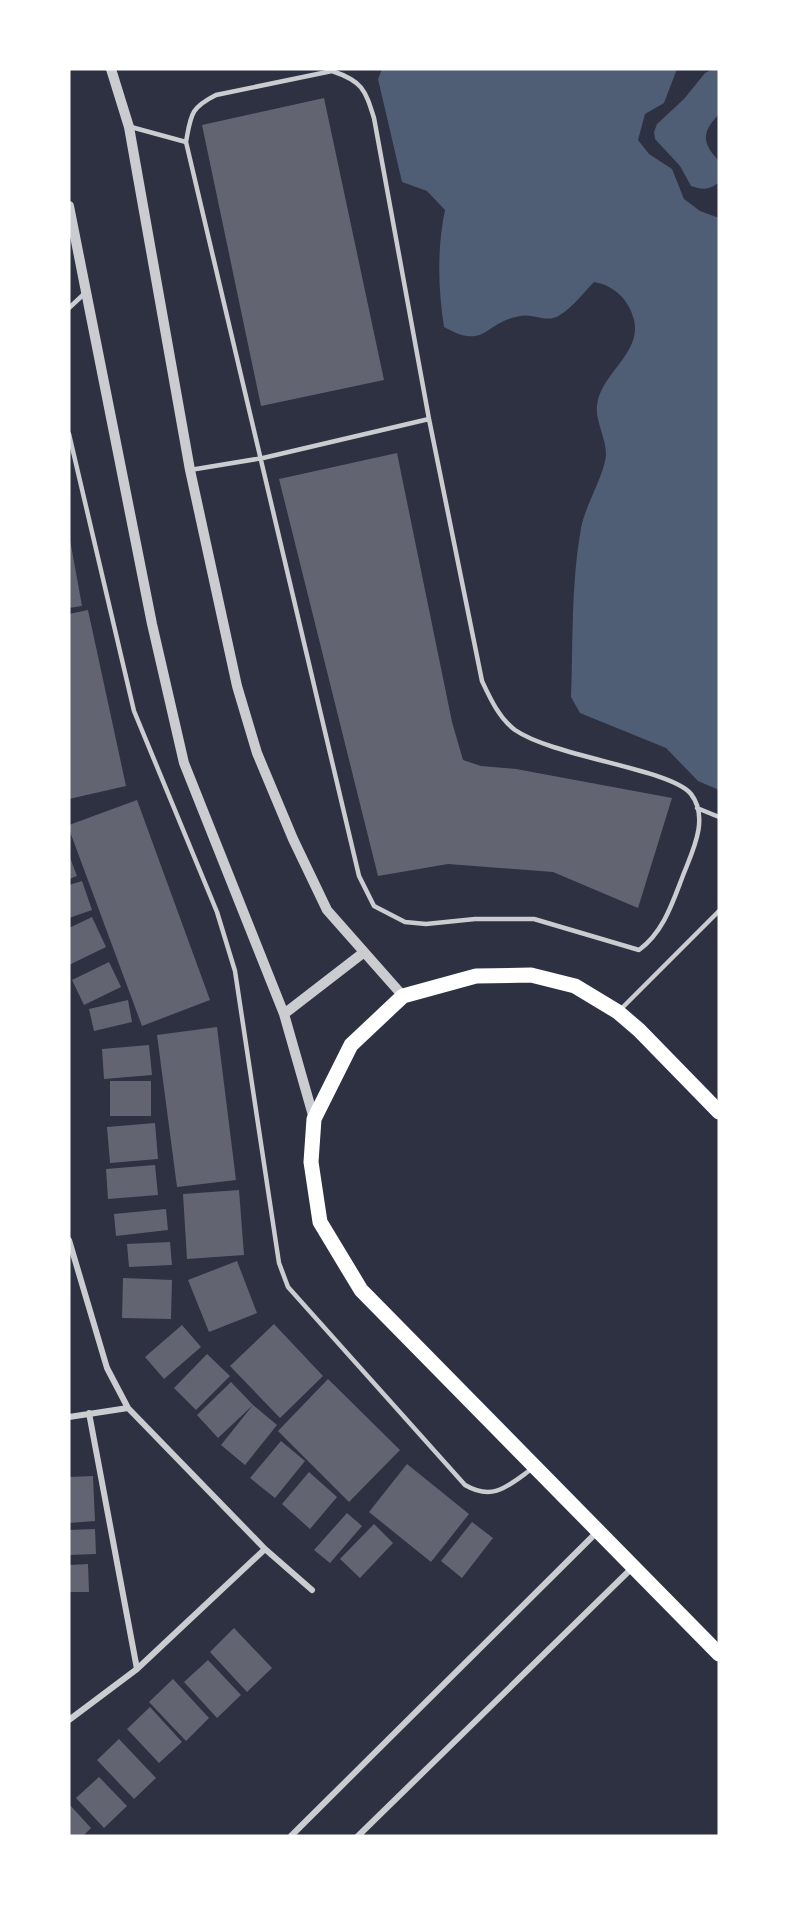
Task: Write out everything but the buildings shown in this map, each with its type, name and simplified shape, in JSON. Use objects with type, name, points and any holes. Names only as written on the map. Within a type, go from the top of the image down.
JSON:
[{"type":"main road","points":[[719,1112],[618,1012],[575,986],[531,975],[476,976],[403,996],[351,1045],[314,1119],[311,1162],[320,1222],[361,1290],[719,1654]]},
{"type":"street","points":[[111,69],[129,127],[190,470],[237,686],[258,753],[293,839],[327,910],[403,996]]},
{"type":"street","points":[[69,206],[88,291],[152,624],[184,763],[284,1014],[314,1119]]},
{"type":"street","points":[[284,1014],[363,953]]},
{"type":"street","points":[[69,1240],[107,1368],[128,1408],[265,1549],[312,1590]]},
{"type":"street","points":[[69,1418],[128,1408]]},
{"type":"street","points":[[89,1413],[137,1669]]},
{"type":"street","points":[[291,1836],[597,1531]]},
{"type":"street","points":[[69,1720],[137,1669],[265,1549]]},
{"type":"street","points":[[358,1836],[633,1567]]},
{"type":"lane","points":[[332,71],[354,78],[366,92],[374,118],[429,419],[482,681],[494,706],[515,729],[544,743],[577,756],[669,780],[690,793],[698,808],[699,836],[663,925],[639,950],[534,919],[475,919],[426,924],[405,922],[374,906],[359,876],[263,458],[186,142],[192,112],[200,103],[216,95],[332,71]]},
{"type":"lane","points":[[129,127],[186,142]]},
{"type":"lane","points":[[69,308],[88,291]]},
{"type":"lane","points":[[190,470],[263,458],[429,419]]},
{"type":"lane","points":[[69,434],[134,711],[217,912],[235,971],[279,1263],[288,1287],[465,1485],[476,1491],[498,1491],[535,1467]]},
{"type":"lane","points":[[698,808],[719,817]]},
{"type":"lane","points":[[618,1012],[719,911]]},
{"type":"water","points":[[382,69],[677,69],[664,103],[645,114],[638,140],[649,154],[672,169],[684,199],[700,211],[719,218],[719,790],[698,781],[666,748],[580,713],[571,697],[574,591],[581,528],[606,454],[597,405],[606,383],[632,343],[635,332],[632,312],[614,290],[594,282],[569,308],[555,318],[520,316],[508,319],[477,336],[458,334],[444,327],[439,268],[445,210],[427,191],[402,182],[378,79]]},
{"type":"water","points":[[719,69],[719,114],[709,127],[706,138],[709,149],[719,161],[719,182],[713,187],[703,189],[691,186],[680,166],[655,139],[654,132],[657,124],[684,99],[705,73]]}]
